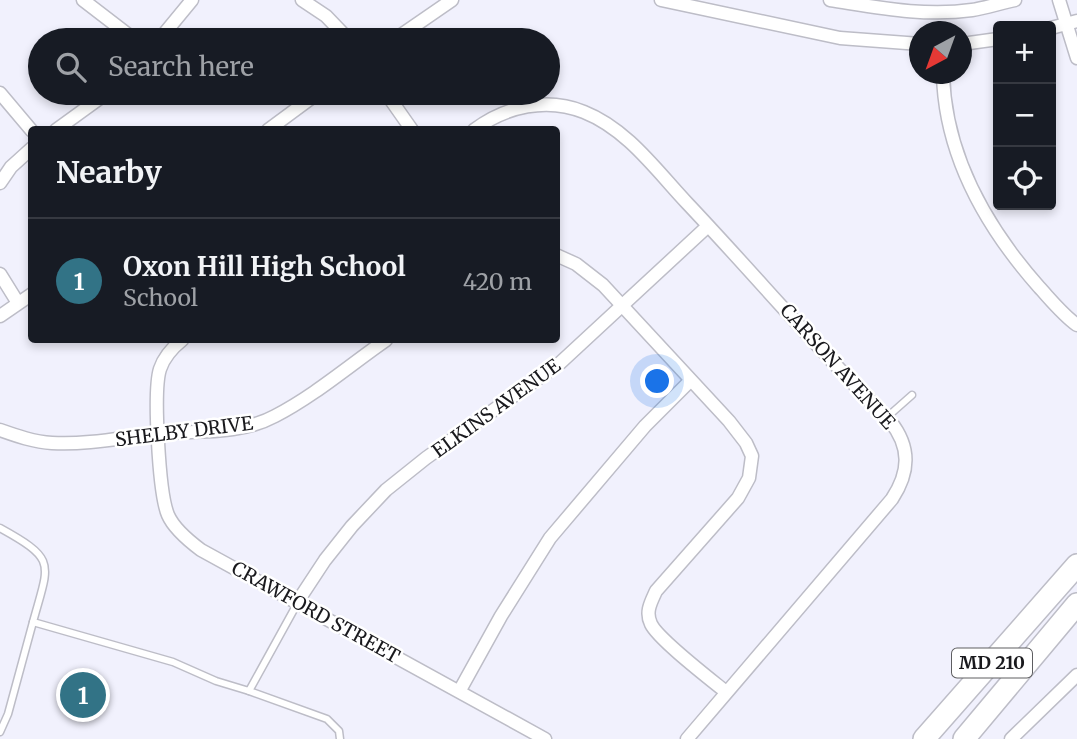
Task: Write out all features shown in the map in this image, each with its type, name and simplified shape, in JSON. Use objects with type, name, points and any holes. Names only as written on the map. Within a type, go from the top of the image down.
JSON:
[{"type":"highway","name":"MD 210","points":[[924,739],[1077,565]]},
{"type":"highway","name":"MD 210","points":[[964,739],[1077,604]]},
{"type":"street","points":[[83,0],[119,28]]},
{"type":"street","points":[[169,28],[192,0]]},
{"type":"street","points":[[302,0],[326,16],[338,28]]},
{"type":"street","points":[[411,28],[452,0]]},
{"type":"street","points":[[661,0],[841,38],[909,43]]},
{"type":"street","points":[[830,0],[890,10],[940,12],[971,10],[1014,0]]},
{"type":"street","points":[[1059,0],[1071,23],[1077,58]]},
{"type":"street","points":[[972,43],[993,40]]},
{"type":"street","points":[[944,84],[954,142],[974,194],[992,226],[1024,270],[1077,325]]},
{"type":"street","points":[[0,93],[28,126]]},
{"type":"street","points":[[62,126],[90,105]]},
{"type":"street","points":[[273,126],[302,105]]},
{"type":"street","points":[[394,105],[409,126]]},
{"type":"street","name":"CARSON AVENUE","points":[[481,126],[508,111],[528,105]]},
{"type":"street","name":"CARSON AVENUE","points":[[555,105],[583,111],[617,130],[887,418],[901,436],[906,454],[906,472],[897,492],[687,739]]},
{"type":"street","points":[[0,183],[11,167],[28,152]]},
{"type":"street","name":"ELKINS AVENUE","points":[[298,601],[325,560],[386,490],[426,458],[559,363],[708,226]]},
{"type":"street","points":[[560,256],[590,273],[746,443],[752,456],[747,485],[656,591],[648,608],[651,624],[663,638],[726,692]]},
{"type":"street","points":[[0,274],[18,303]]},
{"type":"street","points":[[0,316],[28,297]]},
{"type":"street","name":"CRAWFORD STREET","points":[[179,343],[169,352],[159,371],[157,388],[158,434],[166,511],[175,526],[201,550],[545,739]]},
{"type":"street","name":"SHELBY DRIVE","points":[[0,430],[52,443],[213,432],[265,421],[382,343]]},
{"type":"street","points":[[460,691],[501,616],[550,538],[626,447],[690,381]]},
{"type":"street","points":[[1011,739],[1077,676]]},
{"type":"lane","points":[[887,418],[912,395]]},
{"type":"lane","points":[[0,528],[30,545],[42,558],[46,573],[8,714],[0,732]]},
{"type":"lane","points":[[249,691],[298,601]]},
{"type":"lane","points":[[33,621],[173,662],[216,681],[327,719],[339,731],[340,739]]},
{"type":"place","name":"Oxon Hill High School","points":[[83,695]]}]
